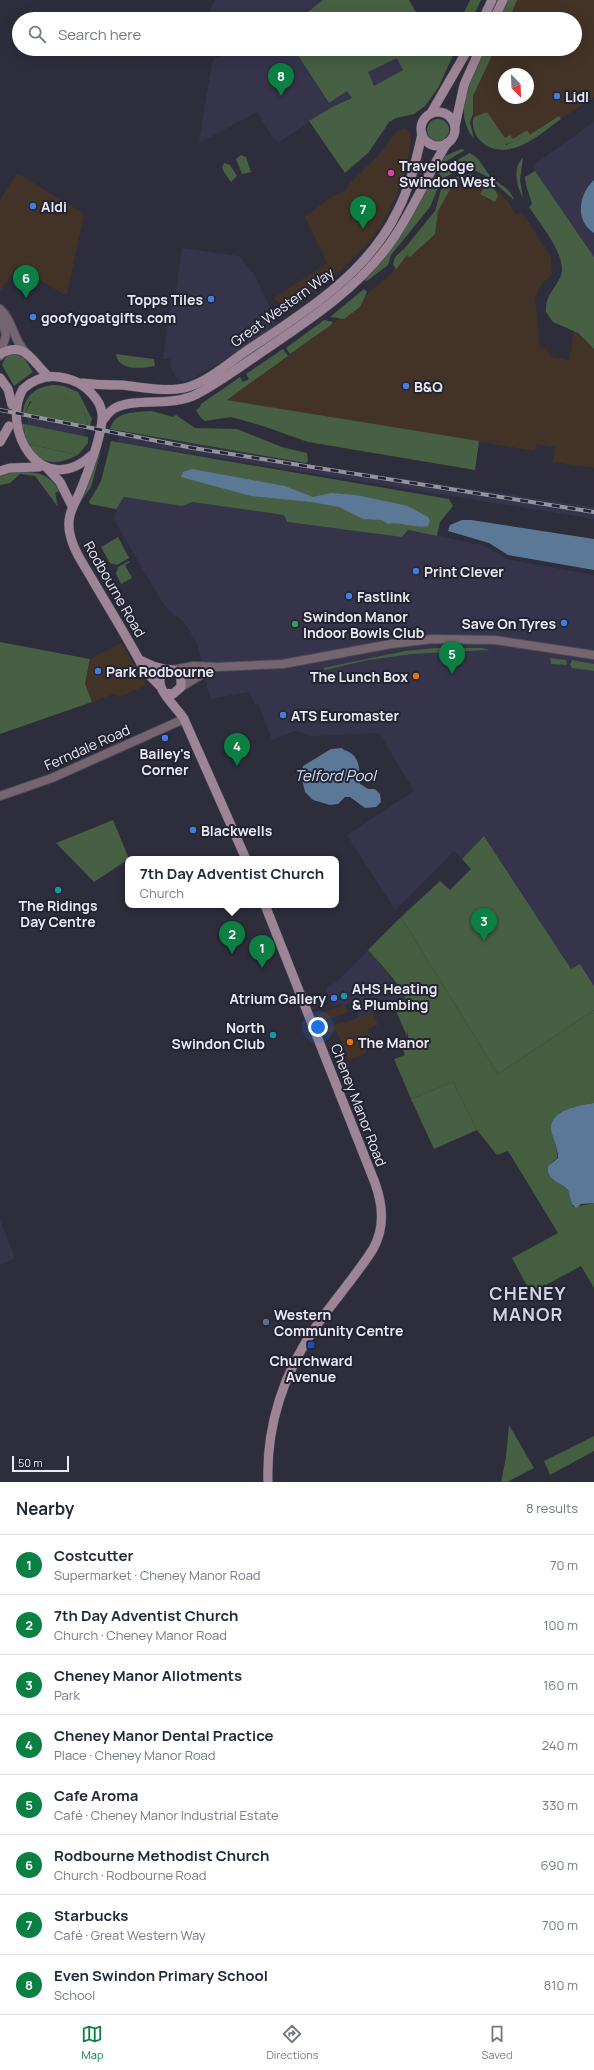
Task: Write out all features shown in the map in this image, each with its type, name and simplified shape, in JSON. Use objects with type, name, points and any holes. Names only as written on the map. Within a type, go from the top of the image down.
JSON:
[{"type":"main road","points":[[486,12],[492,0]]},
{"type":"main road","points":[[497,12],[503,0]]},
{"type":"main road","points":[[464,56],[431,113],[422,123],[422,134],[424,139],[432,145],[437,146],[447,144],[454,136],[464,85],[477,56]]},
{"type":"main road","points":[[431,113],[438,111],[447,114],[455,126]]},
{"type":"main road","name":"Great Western Way","points":[[77,382],[97,386],[121,385],[158,388],[188,387],[206,378],[301,313],[353,271],[373,250],[388,229],[408,187],[422,134]]},
{"type":"main road","name":"Great Western Way","points":[[102,421],[112,410],[130,403],[172,402],[199,393],[290,332],[342,294],[373,265],[390,244],[447,144]]},
{"type":"main road","points":[[0,354],[16,349],[25,352],[48,376]]},
{"type":"main road","points":[[0,471],[10,468],[68,468],[83,462],[92,455],[102,421],[101,410],[97,400],[87,388],[77,382],[62,377],[48,376],[26,386],[18,394],[12,405]]},
{"type":"main road","points":[[0,442],[9,426],[12,405],[10,392],[1,377]]},
{"type":"main road","points":[[9,426],[18,448],[25,456],[44,468],[60,482],[72,506]]},
{"type":"main road","name":"Rodbourne Road","points":[[92,455],[80,490],[72,506],[69,530],[75,549],[150,678],[162,689]]},
{"type":"main road","name":"Rodbourne Road","points":[[140,660],[170,670]]},
{"type":"main road","points":[[179,710],[181,677],[170,670],[160,677],[162,689],[179,710],[184,720],[245,856]]},
{"type":"main road","points":[[162,689],[171,694],[180,689]]},
{"type":"main road","name":"Cheney Manor Road","points":[[266,908],[376,1188],[381,1205],[381,1228],[369,1255],[316,1326],[288,1375],[277,1406],[272,1427],[268,1456],[268,1482]]},
{"type":"street","points":[[0,309],[9,320],[17,341],[25,352]]},
{"type":"street","points":[[0,313],[6,335],[0,354]]},
{"type":"street","points":[[170,670],[187,666],[204,665],[214,667],[298,662],[373,647],[432,639],[495,640],[594,655]]},
{"type":"street","points":[[180,689],[214,667]]},
{"type":"street","name":"Ferndale Road","points":[[0,796],[52,778],[184,720]]},
{"type":"shaded area","points":[[215,0],[409,0],[416,12],[208,12]]},
{"type":"shaded area","points":[[517,0],[594,0],[594,97],[522,144],[511,145],[477,121],[472,112],[473,96],[492,56],[582,56],[582,12],[512,12]]},
{"type":"shaded area","points":[[428,56],[363,93],[334,106],[279,142],[273,138],[257,112],[199,143],[212,62],[216,58]]},
{"type":"shaded area","points":[[594,122],[594,257],[535,171],[534,165]]},
{"type":"shaded area","points":[[405,128],[411,139],[407,165],[396,197],[379,229],[367,245],[340,271],[292,306],[282,308],[274,298],[327,263],[305,217],[334,195],[340,194],[347,189],[348,185],[379,155],[396,132]]},
{"type":"shaded area","points":[[17,173],[84,214],[67,294],[63,294],[17,266],[0,291],[0,200]]},
{"type":"shaded area","points":[[468,174],[486,180],[507,200],[516,214],[522,212],[551,257],[552,274],[540,286],[535,299],[540,347],[545,348],[552,357],[569,360],[574,331],[594,349],[594,468],[553,462],[555,447],[536,444],[535,451],[227,400],[331,325],[393,272],[399,254],[435,211],[441,190],[453,178]]},
{"type":"shaded area","points":[[182,248],[239,256],[254,274],[277,322],[275,327],[234,354],[194,378],[183,382],[176,378],[171,367],[170,359],[163,359],[171,299],[175,299]]},
{"type":"shaded area","points":[[29,414],[86,425],[84,436],[27,425]]},
{"type":"shaded area","points":[[119,431],[318,466],[594,507],[594,519],[118,442]]},
{"type":"shaded area","points":[[124,497],[182,506],[192,502],[284,515],[287,522],[402,537],[408,530],[483,545],[507,559],[594,575],[594,986],[580,964],[571,969],[484,836],[462,859],[454,851],[395,910],[347,835],[414,791],[379,733],[312,736],[295,731],[272,740],[258,704],[254,704],[250,692],[210,699],[199,650],[194,638],[184,622],[167,609],[114,520],[116,509]]},
{"type":"shaded area","points":[[121,643],[147,685],[119,697],[114,694],[92,702],[85,684],[90,659]]},
{"type":"shaded area","points":[[368,950],[407,998],[359,1018],[353,1002],[342,1006],[341,1004],[333,1007],[326,989],[339,980]]},
{"type":"shaded area","points":[[345,1005],[348,1012],[320,1022],[317,1015]]},
{"type":"shaded area","points":[[373,1012],[378,1025],[368,1029],[372,1039],[363,1043],[367,1053],[349,1060],[336,1030],[325,1034],[323,1029],[344,1021],[345,1023]]},
{"type":"shaded area","points":[[0,1219],[15,1258],[0,1265]]},
{"type":"green space","points":[[323,0],[409,0],[416,12],[308,12]]},
{"type":"green space","points":[[470,0],[481,0],[475,12],[464,12]]},
{"type":"green space","points":[[508,0],[517,0],[512,12],[502,12]]},
{"type":"green space","points":[[299,56],[453,56],[438,88],[425,106],[414,114],[396,118],[389,122],[369,152],[345,173],[309,121],[334,106],[352,98],[347,91],[329,103]],"holes":[[[397,58],[403,70],[374,86],[368,72]]]},
{"type":"green space","points":[[482,56],[492,56],[473,96],[473,114],[470,122],[474,139],[464,117],[464,105],[469,82]]},
{"type":"green space","points":[[487,112],[505,138],[510,135],[513,139],[527,130],[530,135],[514,142],[497,144],[491,142],[482,134],[474,117]]},
{"type":"green space","points":[[559,116],[561,119],[537,137],[518,147],[499,150],[489,147],[477,137],[473,124],[474,117],[506,145],[531,134]]},
{"type":"green space","points":[[438,119],[446,122],[449,130],[446,138],[438,141],[430,138],[427,130],[430,122]]},
{"type":"green space","points":[[461,149],[465,150],[440,165],[445,156]]},
{"type":"green space","points":[[470,153],[477,158],[496,181],[508,190],[514,200],[488,177],[472,169],[458,170],[442,179],[439,173],[443,168]]},
{"type":"green space","points":[[241,155],[246,157],[251,172],[242,174],[236,159]]},
{"type":"green space","points":[[523,158],[520,180],[523,198],[517,183],[517,172],[518,166]]},
{"type":"green space","points":[[224,163],[230,165],[237,176],[231,182],[222,167]]},
{"type":"green space","points":[[535,171],[594,257],[594,349],[578,333],[553,322],[546,312],[548,297],[560,278],[562,270],[561,261],[552,241],[529,207],[532,204],[525,177]]},
{"type":"green space","points":[[468,174],[482,179],[490,184],[498,196],[495,202],[480,194],[483,189],[465,178],[453,184],[432,222],[432,234],[410,255],[404,255],[405,248],[435,211],[441,190],[453,178]]},
{"type":"green space","points":[[434,176],[441,181],[430,207],[391,255],[388,265],[367,281],[365,280],[397,241]]},
{"type":"green space","points":[[438,211],[435,234],[410,257],[407,255],[396,269],[393,264],[395,257],[405,248],[404,255],[432,222]]},
{"type":"green space","points":[[364,289],[367,292],[360,307],[344,319],[330,317]]},
{"type":"green space","points":[[324,320],[333,322],[331,325],[290,354],[286,348]]},
{"type":"green space","points":[[283,349],[288,356],[227,400],[479,441],[475,470],[308,442],[263,426],[231,417],[205,421],[201,418],[196,410],[201,404],[240,377],[243,382],[249,379],[246,374]]},
{"type":"green space","points":[[13,352],[24,358],[33,372],[14,386],[2,365],[5,358]]},
{"type":"green space","points":[[116,354],[154,359],[155,366],[132,368],[121,364]]},
{"type":"green space","points":[[54,385],[64,386],[78,392],[92,419],[90,426],[88,425],[85,413],[30,401],[25,413],[23,412],[26,401],[33,392],[42,387]]},
{"type":"green space","points":[[58,390],[70,395],[79,403],[88,425],[25,413],[35,395]]},
{"type":"green space","points":[[152,411],[173,417],[176,415],[195,428],[237,429],[282,447],[307,453],[308,461],[306,463],[110,429],[116,419],[121,416],[133,412]]},
{"type":"green space","points":[[20,423],[24,424],[25,439],[28,444],[78,455],[66,460],[54,462],[47,461],[33,455],[22,444],[19,438],[18,431]]},
{"type":"green space","points":[[24,424],[88,437],[88,443],[78,455],[28,444],[25,439]]},
{"type":"green space","points":[[111,441],[449,499],[453,506],[440,522],[437,536],[408,530],[402,537],[287,522],[284,515],[192,502],[182,506],[124,497],[116,509],[90,504],[89,502],[101,481]]},
{"type":"green space","points":[[101,450],[91,487],[81,501]]},
{"type":"green space","points":[[14,472],[27,472],[46,476],[59,491],[55,493],[58,507],[35,476],[20,474],[10,483],[0,485],[0,475]]},
{"type":"green space","points":[[118,537],[129,558],[117,565],[110,563],[101,547]]},
{"type":"green space","points":[[129,561],[130,562],[125,565],[132,578],[121,584],[116,574],[118,567]]},
{"type":"green space","points":[[0,642],[90,659],[85,684],[92,702],[0,734]]},
{"type":"green space","points":[[436,648],[482,648],[490,650],[412,654],[368,660],[325,670],[323,668],[405,651]]},
{"type":"green space","points":[[550,658],[566,660],[567,665],[551,664]]},
{"type":"green space","points":[[572,660],[594,664],[594,671],[572,668],[570,665]]},
{"type":"green space","points":[[113,820],[128,856],[125,856],[125,862],[94,882],[56,843]]},
{"type":"green space","points":[[484,836],[571,969],[580,964],[594,986],[594,1010],[498,1074],[401,917],[440,881],[450,890],[471,869],[462,859]]},
{"type":"green space","points":[[401,917],[498,1074],[594,1010],[594,1103],[581,1105],[566,1110],[560,1113],[551,1123],[557,1158],[550,1164],[557,1182],[568,1190],[573,1207],[594,1203],[594,1288],[581,1266],[531,1293],[512,1258],[558,1233],[508,1151],[497,1155],[477,1130],[453,1082],[411,1099],[394,1059],[405,1055],[402,1047],[410,1044],[407,1030],[408,1007],[406,1000],[403,992],[392,977],[368,950]]},
{"type":"green space","points":[[407,999],[409,1017],[407,1036],[393,1004]]},
{"type":"green space","points":[[453,1082],[477,1130],[434,1149],[411,1099]]},
{"type":"green space","points":[[509,1425],[534,1468],[507,1482],[501,1482],[506,1457]]},
{"type":"green space","points":[[594,1436],[594,1451],[550,1475],[544,1461]]},
{"type":"water","points":[[594,180],[594,233],[583,221],[581,207],[585,192]]},
{"type":"water","points":[[192,469],[285,486],[313,497],[331,493],[356,495],[408,506],[428,517],[430,521],[428,526],[423,527],[398,523],[388,524],[382,520],[363,519],[339,507],[311,502],[251,496],[181,477],[183,472]]},
{"type":"water","points":[[462,520],[471,520],[594,539],[594,570],[508,555],[489,543],[448,531],[450,525]]},
{"type":"water","name":"Telford Pool","points":[[342,748],[354,755],[358,763],[360,784],[368,789],[375,789],[380,794],[381,802],[376,807],[365,808],[350,797],[345,797],[338,804],[330,805],[313,800],[305,792],[301,775],[303,766],[331,749]]},
{"type":"water","points":[[594,1103],[594,1203],[581,1204],[576,1208],[572,1204],[568,1190],[549,1175],[548,1166],[558,1158],[551,1130],[551,1123],[560,1113],[566,1110],[581,1105]]},
{"type":"railway","points":[[0,410],[193,448],[594,512]]},
{"type":"place","name":"Even Swindon Primary School","points":[[281,96]]},
{"type":"place","name":"Lidl","points":[[557,96]]},
{"type":"place","name":"Travelodge Swindon West","points":[[391,173]]},
{"type":"place","name":"Aldi","points":[[33,206]]},
{"type":"place","name":"Starbucks","points":[[363,229]]},
{"type":"place","name":"Rodbourne Methodist Church","points":[[26,298]]},
{"type":"place","name":"Topps Tiles","points":[[211,299]]},
{"type":"place","name":"goofygoatgifts.com","points":[[33,317]]},
{"type":"place","name":"B&Q","points":[[406,386]]},
{"type":"place","name":"Print Clever","points":[[416,571]]},
{"type":"place","name":"Fastlink","points":[[349,596]]},
{"type":"place","name":"Save On Tyres","points":[[564,623]]},
{"type":"place","name":"Swindon Manor Indoor Bowls Club","points":[[295,624]]},
{"type":"place","name":"Park Rodbourne","points":[[98,671]]},
{"type":"place","name":"Cafe Aroma","points":[[452,674]]},
{"type":"place","name":"The Lunch Box","points":[[416,676]]},
{"type":"place","name":"ATS Euromaster","points":[[283,715]]},
{"type":"place","name":"Bailey's Corner","points":[[165,738]]},
{"type":"place","name":"Cheney Manor Dental Practice","points":[[237,766]]},
{"type":"place","name":"Blackwells","points":[[193,830]]},
{"type":"place","name":"The Ridings Day Centre","points":[[58,890]]},
{"type":"place","name":"Cheney Manor Allotments","points":[[484,941]]},
{"type":"place","name":"7th Day Adventist Church","points":[[232,954]]},
{"type":"place","name":"Costcutter","points":[[262,968]]},
{"type":"place","name":"AHS Heating & Plumbing","points":[[344,996]]},
{"type":"place","name":"Atrium Gallery","points":[[334,998]]},
{"type":"place","name":"North Swindon Club","points":[[273,1035]]},
{"type":"place","name":"The Manor","points":[[350,1042]]},
{"type":"place","name":"Western Community Centre","points":[[266,1322]]},
{"type":"place","name":"Churchward Avenue","points":[[311,1345]]},
{"type":"district","name":"CHENEY MANOR","points":[[528,1303]]}]
